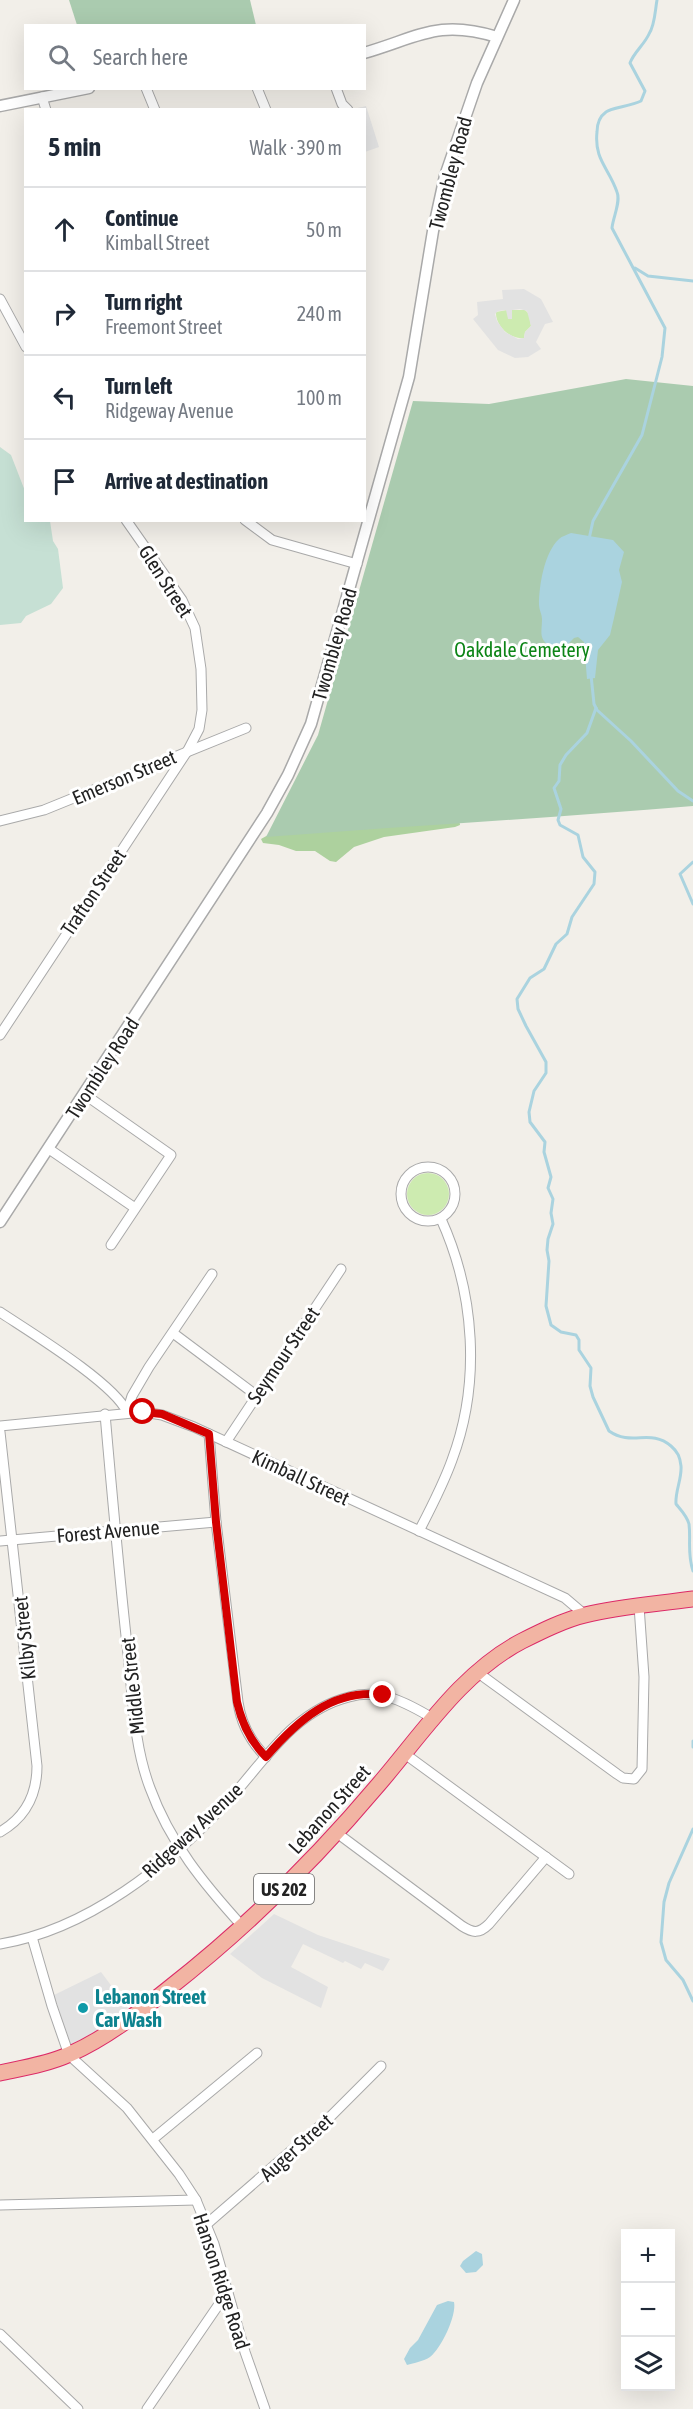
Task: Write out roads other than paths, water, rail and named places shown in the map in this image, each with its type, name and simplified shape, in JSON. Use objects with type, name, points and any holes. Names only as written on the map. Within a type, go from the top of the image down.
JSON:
[{"type":"highway","name":"Lebanon Street","points":[[0,2073],[69,2055],[99,2039],[152,2002],[243,1927],[292,1881],[337,1833],[477,1672],[521,1641],[585,1615],[693,1599]]},
{"type":"street","name":"Twombley Road","points":[[0,1222],[267,813],[312,724],[409,377],[433,231],[445,176],[469,103],[514,0]]},
{"type":"street","points":[[366,52],[443,29],[460,28],[497,37]]},
{"type":"street","points":[[0,106],[79,90]]},
{"type":"street","points":[[147,90],[154,108]]},
{"type":"street","points":[[258,90],[265,108]]},
{"type":"street","points":[[337,90],[346,108]]},
{"type":"street","points":[[42,97],[45,108]]},
{"type":"street","points":[[0,299],[24,344]]},
{"type":"street","name":"Glen Street","points":[[127,522],[182,600],[195,628],[201,669],[202,710],[199,729],[188,750]]},
{"type":"street","points":[[247,522],[278,542],[357,564]]},
{"type":"street","points":[[258,531],[260,522]]},
{"type":"street","name":"Emerson Street","points":[[0,820],[18,818],[44,810],[246,728]]},
{"type":"street","name":"Trafton Street","points":[[0,1035],[188,750]]},
{"type":"street","points":[[84,1094],[171,1155],[111,1245]]},
{"type":"street","points":[[49,1149],[135,1208]]},
{"type":"street","points":[[427,1167],[438,1169],[447,1174],[453,1182],[455,1193],[453,1202],[441,1219],[426,1221],[416,1218],[404,1207],[401,1196],[403,1186],[408,1177],[417,1170],[427,1167]]},
{"type":"street","points":[[419,1531],[453,1458],[464,1421],[470,1368],[469,1317],[464,1287],[453,1248],[441,1219]]},
{"type":"street","name":"Seymour Street","points":[[226,1442],[341,1269]]},
{"type":"street","points":[[127,1412],[132,1396],[212,1274]]},
{"type":"street","points":[[0,1312],[117,1396],[127,1412]]},
{"type":"street","points":[[172,1333],[256,1395]]},
{"type":"street","name":"Kimball Street","points":[[0,1426],[127,1412],[162,1414],[565,1598],[585,1615]]},
{"type":"street","name":"Middle Street","points":[[105,1414],[115,1530],[141,1756],[149,1787],[178,1848],[208,1888],[243,1927]]},
{"type":"street","name":"Kilby Street","points":[[0,1431],[37,1773],[35,1789],[29,1804],[15,1822],[0,1832]]},
{"type":"street","points":[[209,1434],[216,1522],[239,1712],[250,1740],[266,1757]]},
{"type":"street","name":"Forest Avenue","points":[[0,1541],[216,1522]]},
{"type":"street","points":[[477,1672],[617,1774],[623,1778],[634,1779],[640,1773],[642,1761],[644,1666],[639,1606]]},
{"type":"street","name":"Ridgeway Avenue","points":[[0,1944],[32,1938],[63,1927],[96,1910],[178,1848],[227,1802],[293,1727],[308,1714],[330,1703],[356,1695],[374,1694],[396,1699],[434,1719]]},
{"type":"street","points":[[405,1754],[569,1874]]},
{"type":"street","points":[[337,1833],[462,1926],[477,1932],[489,1924],[546,1857]]},
{"type":"street","points":[[32,1938],[69,2055]]},
{"type":"street","points":[[153,2139],[257,2053]]},
{"type":"street","name":"Hanson Ridge Road","points":[[69,2055],[115,2096],[153,2139],[196,2200],[208,2223],[250,2369],[265,2409]]},
{"type":"street","name":"Auger Street","points":[[208,2223],[329,2118],[381,2066]]},
{"type":"street","points":[[0,2205],[196,2200]]},
{"type":"street","points":[[147,2409],[228,2291]]},
{"type":"street","points":[[0,2334],[78,2409]]},
{"type":"street","points":[[60,2409],[67,2399]]},
{"type":"water","points":[[571,533],[613,540],[624,552],[619,570],[622,582],[614,618],[610,635],[598,650],[595,678],[587,679],[584,642],[578,637],[567,645],[551,647],[544,641],[542,635],[539,605],[543,570],[554,545],[560,538]]},
{"type":"water","points":[[476,2251],[482,2254],[483,2265],[476,2272],[466,2273],[460,2266]]},
{"type":"water","points":[[448,2301],[454,2302],[453,2315],[439,2347],[428,2358],[407,2365],[404,2359],[418,2340],[437,2305]]},
{"type":"waterway","points":[[589,539],[593,521],[642,435],[662,357],[665,328],[612,228],[618,196],[600,157],[597,142],[598,123],[604,114],[612,109],[641,101],[645,91],[630,63],[651,30],[657,0]]},
{"type":"waterway","points":[[635,268],[648,276],[693,281]]},
{"type":"waterway","points":[[591,675],[594,704],[597,710],[631,741],[678,791],[693,801]]},
{"type":"waterway","points":[[596,708],[587,733],[566,755],[560,765],[559,781],[554,788],[561,809],[558,820],[560,825],[578,835],[583,857],[595,872],[594,884],[572,917],[567,934],[556,944],[544,969],[530,978],[517,999],[518,1009],[546,1062],[546,1073],[534,1091],[529,1112],[530,1122],[545,1142],[544,1152],[551,1177],[548,1188],[553,1199],[551,1213],[553,1224],[547,1250],[549,1261],[546,1306],[551,1325],[561,1332],[576,1335],[579,1340],[579,1350],[591,1368],[590,1386],[593,1397],[609,1431],[625,1438],[656,1438],[673,1448],[678,1455],[681,1471],[676,1504],[689,1524],[690,1558],[693,1571]]},
{"type":"waterway","points":[[693,862],[680,874],[693,904]]},
{"type":"waterway","points":[[693,1741],[693,1747]]},
{"type":"waterway","points":[[693,1829],[669,1883],[664,1902],[661,1942],[666,1960],[683,1980],[693,2001]]},
{"type":"place","name":"Lebanon Street Car Wash","points":[[83,2008]]},
{"type":"park label","name":"Oakdale Cemetery","points":[[522,649]]}]
